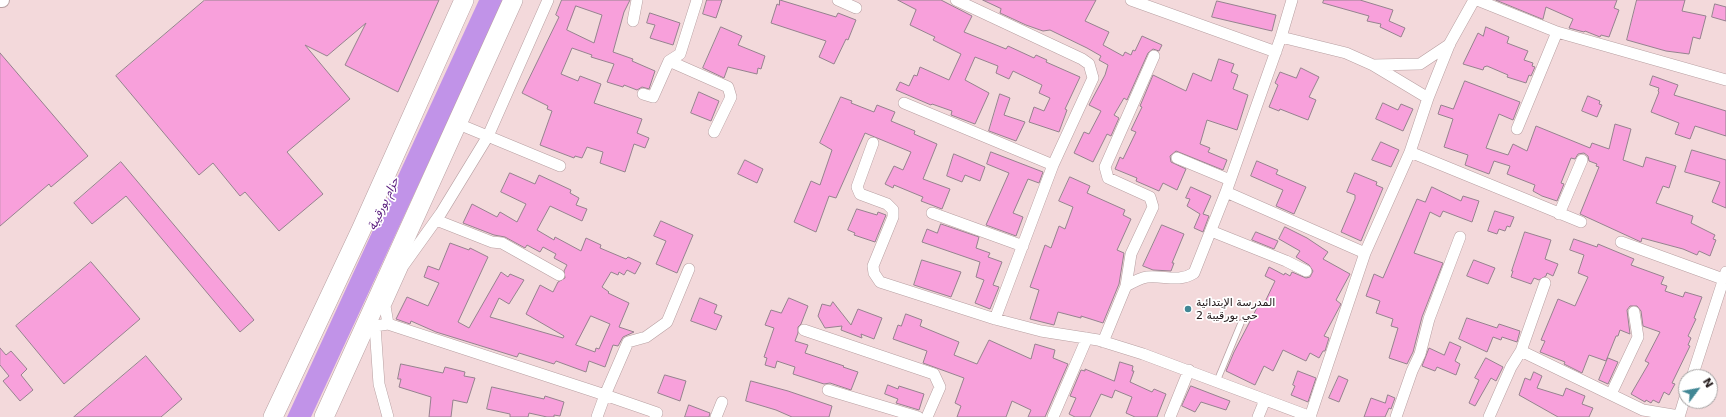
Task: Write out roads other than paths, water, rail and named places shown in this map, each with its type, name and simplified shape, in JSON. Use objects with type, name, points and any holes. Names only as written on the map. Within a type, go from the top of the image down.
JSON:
[{"type":"highway","points":[[273,417],[364,223],[464,0]]},
{"type":"highway","points":[[324,417],[371,324],[456,123],[513,0]]},
{"type":"street","points":[[388,324],[386,306],[403,266],[436,220],[488,136],[548,0]]},
{"type":"street","points":[[633,21],[637,0]]},
{"type":"street","points":[[643,94],[653,97],[669,61],[680,54],[697,0]]},
{"type":"street","points":[[838,0],[856,8]]},
{"type":"street","points":[[956,0],[1082,59],[1089,64],[1093,78],[1054,165],[995,319]]},
{"type":"street","points":[[1131,0],[1276,52]]},
{"type":"street","points":[[1126,286],[1148,277],[1179,279],[1188,278],[1194,274],[1226,192],[1281,38],[1292,0]]},
{"type":"street","points":[[873,143],[858,181],[858,190],[864,196],[887,204],[893,210],[893,214],[874,266],[876,278],[887,286],[995,319],[1041,331],[1087,338],[1102,342],[1189,370],[1310,417],[1365,253],[1410,152],[1428,98],[1450,43],[1476,0],[1556,32],[1726,80]]},
{"type":"street","points":[[1516,129],[1556,32]]},
{"type":"street","points":[[1281,38],[1346,53],[1373,65],[1428,98]]},
{"type":"street","points":[[1373,65],[1420,64],[1450,43]]},
{"type":"street","points":[[1102,342],[1126,286],[1131,254],[1153,207],[1150,197],[1108,178],[1105,167],[1154,56]]},
{"type":"street","points":[[669,61],[728,87],[731,97],[714,132]]},
{"type":"street","points":[[904,103],[1054,165]]},
{"type":"street","points":[[456,123],[560,166]]},
{"type":"street","points":[[1410,152],[1580,222]]},
{"type":"street","points":[[1177,158],[1230,180]]},
{"type":"street","points":[[1559,214],[1582,160]]},
{"type":"street","points":[[1226,192],[1365,253]]},
{"type":"street","points":[[932,213],[1023,246]]},
{"type":"street","points":[[436,220],[492,242],[502,243],[560,275]]},
{"type":"street","points":[[1211,231],[1286,261],[1306,271]]},
{"type":"street","points":[[1396,417],[1412,371],[1420,354],[1429,319],[1460,237]]},
{"type":"street","points":[[1622,242],[1725,276],[1723,292],[1695,369]]},
{"type":"street","points":[[597,417],[628,342],[646,337],[667,322],[689,269]]},
{"type":"street","points":[[1489,417],[1511,367],[1521,351],[1545,283]]},
{"type":"street","points":[[1611,394],[1638,337],[1634,312]]},
{"type":"street","points":[[388,417],[379,384],[371,324],[388,324],[605,395],[659,416]]},
{"type":"street","points":[[804,330],[934,374],[940,387],[928,417]]},
{"type":"street","points":[[1053,417],[1087,338]]},
{"type":"street","points":[[1521,351],[1643,410],[1679,416]]},
{"type":"street","points":[[1170,417],[1189,370]]},
{"type":"street","points":[[828,390],[918,417]]},
{"type":"street","points":[[1258,417],[1265,400]]},
{"type":"street","points":[[716,417],[722,402]]},
{"type":"lane","points":[[1217,381],[1241,323]]},
{"type":"place","name":"المدرسة الإبتدائية حي بورقيبة 2","points":[[1188,309]]},
{"type":"water label","name":"حزام بورقيبة","points":[[384,204]]}]
